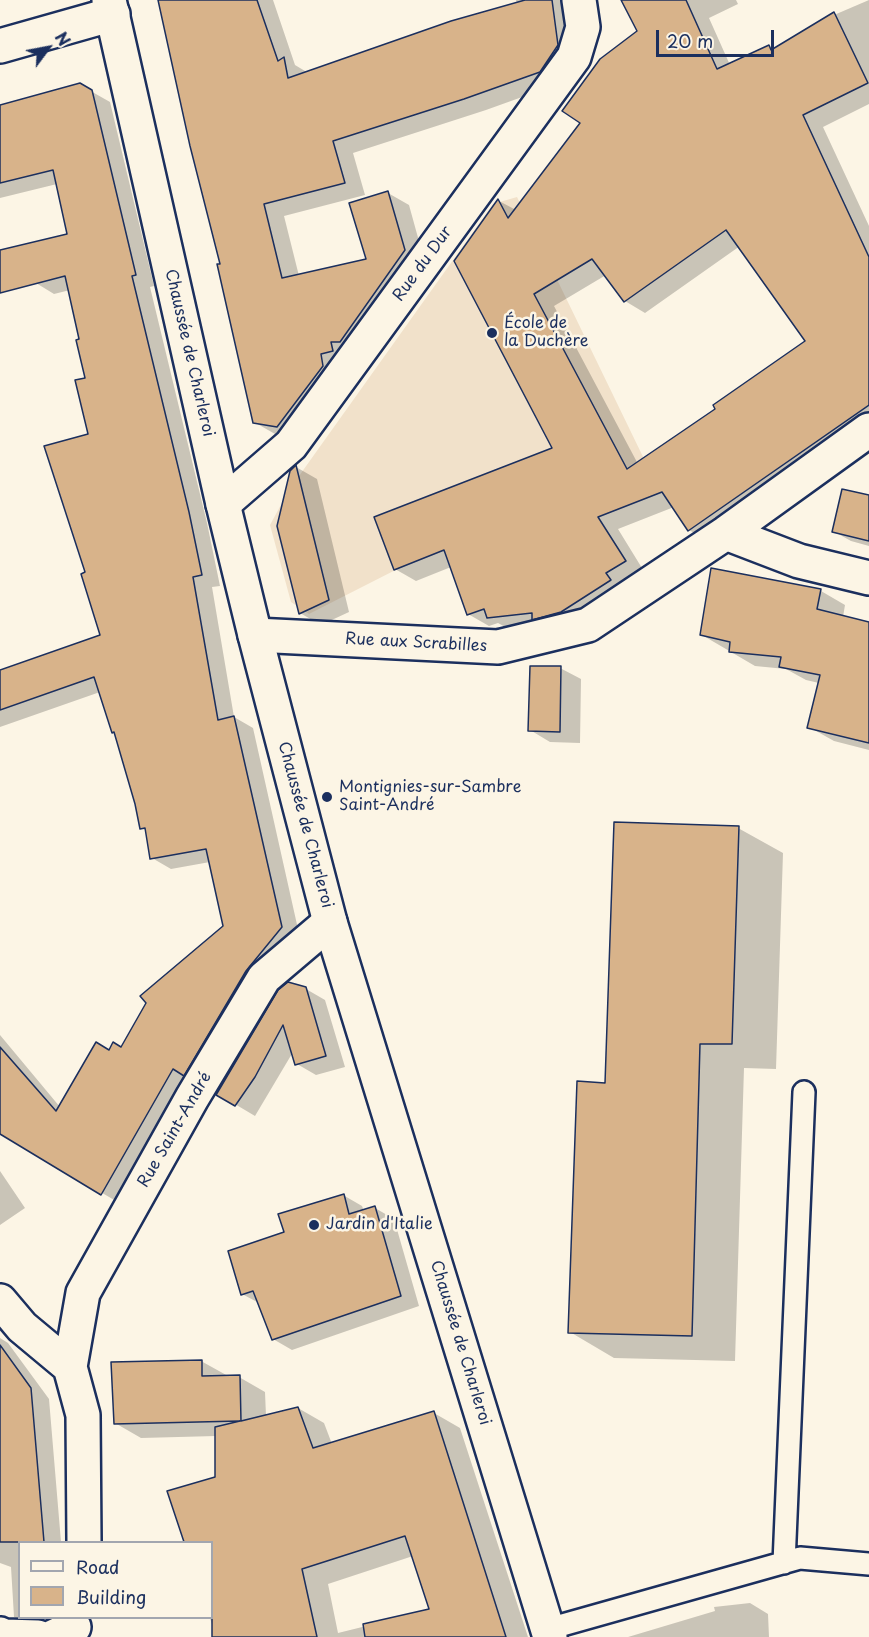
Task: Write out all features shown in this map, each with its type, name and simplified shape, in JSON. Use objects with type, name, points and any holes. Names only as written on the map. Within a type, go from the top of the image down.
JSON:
[{"type":"street","name":"Rue du Dur","points":[[224,504],[291,445],[574,57],[583,27],[579,0]]},
{"type":"street","name":"Chaussée de Charleroi","points":[[111,7],[255,635],[330,922],[549,1633]]},
{"type":"street","points":[[0,46],[111,7]]},
{"type":"street","name":"Rue aux Scrabilles","points":[[255,635],[498,646],[588,625],[726,533],[869,430]]},
{"type":"street","points":[[726,533],[800,561],[869,578]]},
{"type":"street","name":"Rue Saint-André","points":[[70,1367],[83,1293],[192,1098],[264,978],[330,922]]},
{"type":"street","points":[[0,1302],[22,1327],[70,1367],[83,1415],[84,1541]]},
{"type":"street","points":[[0,1634],[38,1637]]},
{"type":"lane","points":[[784,1563],[804,1092]]},
{"type":"lane","points":[[549,1633],[800,1558],[869,1564]]},
{"type":"shaded area","name":"École de la Duchère","points":[[517,197],[646,463],[566,504],[421,557],[309,614],[291,602],[270,525],[289,490],[493,204]]},
{"type":"building","points":[[158,0],[257,0],[278,61],[284,57],[288,78],[451,21],[525,0],[552,0],[558,45],[540,72],[333,141],[345,183],[264,204],[282,278],[366,259],[349,203],[388,191],[405,250],[340,342],[331,342],[333,351],[321,354],[323,366],[277,427],[253,423],[217,264],[220,264],[190,146]]},
{"type":"building","points":[[621,0],[686,0],[717,69],[769,45],[771,50],[834,12],[868,83],[803,115],[869,257],[869,405],[688,531],[662,492],[598,517],[626,561],[606,573],[611,580],[561,612],[532,620],[532,613],[487,618],[484,609],[467,615],[444,550],[394,570],[374,517],[552,448],[454,261],[498,199],[508,218],[580,123],[562,111],[600,59],[637,31]],"holes":[[[726,230],[805,341],[713,405],[715,409],[627,469],[534,294],[592,259],[624,302]]]},
{"type":"building","points":[[80,83],[92,90],[136,275],[132,276],[189,512],[202,575],[193,577],[218,720],[234,716],[282,927],[246,971],[184,1076],[173,1069],[101,1195],[0,1134],[0,1047],[56,1111],[96,1042],[109,1050],[113,1042],[121,1047],[146,1003],[140,996],[223,926],[206,849],[150,859],[145,828],[140,829],[114,732],[112,733],[94,677],[0,710],[0,670],[100,635],[81,574],[85,572],[44,446],[88,434],[75,380],[85,378],[65,276],[0,293],[0,250],[67,234],[53,170],[0,183],[0,105]]},
{"type":"building","points":[[296,465],[329,600],[299,614],[277,526],[290,471]]},
{"type":"building","points":[[842,489],[869,495],[869,541],[832,532]]},
{"type":"building","points":[[711,568],[821,589],[817,609],[869,622],[869,743],[807,728],[820,675],[779,667],[781,657],[729,652],[730,642],[700,635]]},
{"type":"building","points":[[530,666],[561,666],[560,732],[528,731]]},
{"type":"building","points":[[614,822],[739,826],[732,1044],[700,1044],[692,1336],[568,1333],[577,1081],[605,1083]]},
{"type":"building","points":[[288,982],[306,987],[326,1056],[295,1065],[283,1025],[255,1077],[235,1106],[216,1095],[278,990]]},
{"type":"building","points":[[344,1194],[349,1214],[375,1206],[401,1296],[272,1340],[253,1291],[241,1295],[228,1251],[284,1232],[278,1214]]},
{"type":"building","points":[[0,1345],[31,1388],[44,1541],[0,1542]]},
{"type":"building","points":[[202,1360],[202,1376],[240,1375],[241,1421],[298,1407],[313,1448],[434,1411],[506,1637],[365,1637],[363,1624],[429,1609],[405,1536],[302,1569],[317,1637],[212,1637],[213,1541],[184,1541],[167,1491],[215,1477],[215,1427],[240,1421],[114,1424],[111,1362]]},
{"type":"place","name":"École de la Duchère","points":[[492,333]]},
{"type":"place","name":"Montignies-sur-Sambre Saint-André","points":[[327,797]]},
{"type":"place","name":"Jardin d'Italie","points":[[314,1225]]}]
